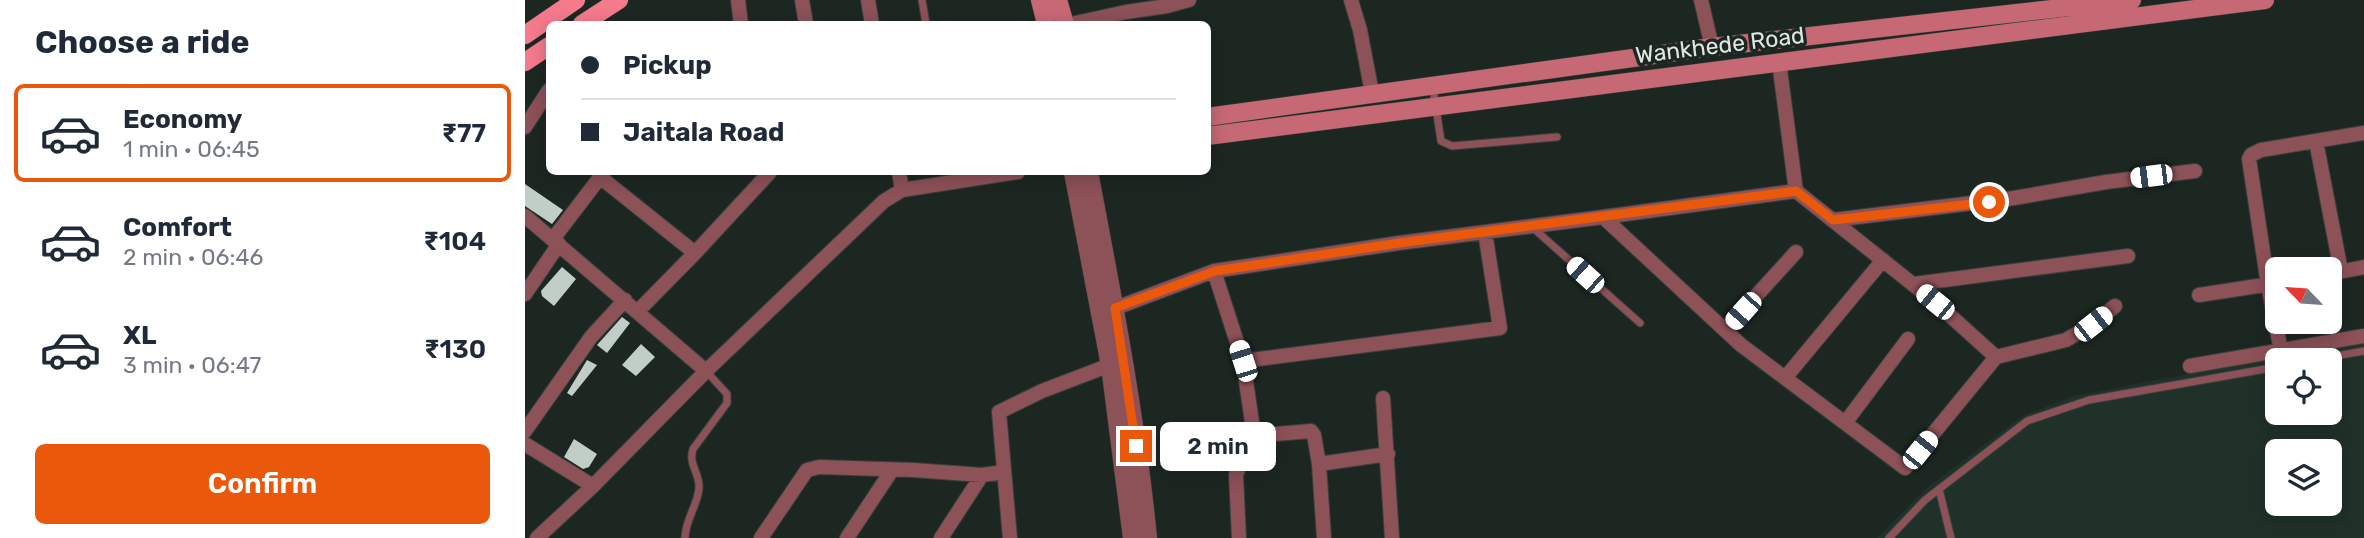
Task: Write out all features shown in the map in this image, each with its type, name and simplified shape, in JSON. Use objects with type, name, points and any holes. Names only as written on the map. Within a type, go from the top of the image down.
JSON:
[{"type":"main road","points":[[525,35],[576,0]]},
{"type":"main road","points":[[586,21],[618,0]]},
{"type":"main road","points":[[1040,0],[1045,21]]},
{"type":"main road","points":[[1058,0],[1064,21]]},
{"type":"main road","name":"Wankhede Road","points":[[1211,116],[1711,47],[2132,0]]},
{"type":"main road","name":"Wankhede Road","points":[[1211,135],[2265,0]]},
{"type":"main road","points":[[525,62],[546,48]]},
{"type":"street","points":[[738,0],[741,21]]},
{"type":"street","points":[[801,0],[805,21]]},
{"type":"street","points":[[867,0],[871,21]]},
{"type":"street","points":[[1085,21],[1189,0]]},
{"type":"street","points":[[1351,0],[1360,30],[1372,93]]},
{"type":"street","points":[[1701,0],[1711,47]]},
{"type":"street","points":[[1779,62],[1796,191],[1914,285],[1996,357]]},
{"type":"street","points":[[525,127],[546,95]]},
{"type":"street","points":[[2267,257],[2249,159],[2255,151],[2364,133]]},
{"type":"street","points":[[2316,141],[2333,257]]},
{"type":"street","points":[[1833,220],[2014,198],[2106,182],[2196,171]]},
{"type":"street","points":[[525,295],[556,242],[601,175]]},
{"type":"street","points":[[603,175],[695,253]]},
{"type":"street","points":[[638,311],[767,175]]},
{"type":"street","points":[[900,175],[902,190]]},
{"type":"street","points":[[537,538],[884,201],[902,190],[982,175]]},
{"type":"street","points":[[1074,175],[1108,311],[1143,489],[1148,538]]},
{"type":"street","points":[[1089,175],[1108,311],[1110,365],[1132,538]]},
{"type":"street","points":[[1108,311],[1215,271],[1796,191]]},
{"type":"street","points":[[525,216],[706,371]]},
{"type":"street","points":[[1603,217],[1725,330],[1905,468],[1996,357],[2066,340],[2093,324],[2115,306]]},
{"type":"street","points":[[1243,361],[1500,328],[1485,232]]},
{"type":"street","points":[[1725,330],[1795,252]]},
{"type":"street","points":[[1914,285],[2129,256]]},
{"type":"street","points":[[1785,378],[1883,260]]},
{"type":"street","points":[[2342,271],[2364,267]]},
{"type":"street","points":[[1215,271],[1243,361],[1253,429],[1236,475],[1239,538]]},
{"type":"street","points":[[2199,295],[2265,285]]},
{"type":"street","points":[[525,431],[591,337],[625,300]]},
{"type":"street","points":[[2298,348],[2364,336]]},
{"type":"street","points":[[1845,423],[1908,339]]},
{"type":"street","points":[[2190,366],[2265,354]]},
{"type":"street","points":[[1010,538],[999,412],[1042,391],[1110,365]]},
{"type":"street","points":[[1383,398],[1392,538]]},
{"type":"street","points":[[1252,436],[1311,431],[1314,435],[1319,464],[1324,538]]},
{"type":"street","points":[[525,444],[593,486]]},
{"type":"street","points":[[1319,464],[1388,454]]},
{"type":"street","points":[[761,538],[807,470],[819,467],[982,475],[1004,472]]},
{"type":"street","points":[[847,538],[892,470]]},
{"type":"street","points":[[941,538],[982,475]]},
{"type":"lane","points":[[922,0],[926,21]]},
{"type":"lane","points":[[1433,87],[1441,141],[1445,145],[1557,137]]},
{"type":"lane","points":[[1531,226],[1640,323]]},
{"type":"lane","points":[[2342,355],[2364,351]]},
{"type":"lane","points":[[1889,538],[1925,500],[2027,421],[2089,400],[2265,369]]},
{"type":"lane","points":[[685,538],[685,528],[699,487],[690,457],[728,398],[706,371]]},
{"type":"lane","points":[[1939,489],[1951,538]]},
{"type":"shaded area","points":[[2364,340],[2364,538],[1877,538],[1929,486],[2022,416],[2074,396],[2265,359],[2265,425],[2342,425],[2342,348],[2323,348]]},
{"type":"building","points":[[525,184],[563,210],[552,224],[525,206]]},
{"type":"building","points":[[562,267],[576,279],[554,306],[542,296],[541,291]]},
{"type":"building","points":[[622,317],[630,323],[607,353],[597,345]]},
{"type":"building","points":[[641,344],[655,357],[636,376],[622,365]]},
{"type":"building","points":[[587,360],[597,365],[572,396],[567,393]]},
{"type":"building","points":[[574,439],[597,454],[589,467],[583,469],[564,457]]},
{"type":"route","points":[[1136,446],[1115,308],[1215,271],[1399,243],[1796,191],[1833,220],[1989,202]]}]
